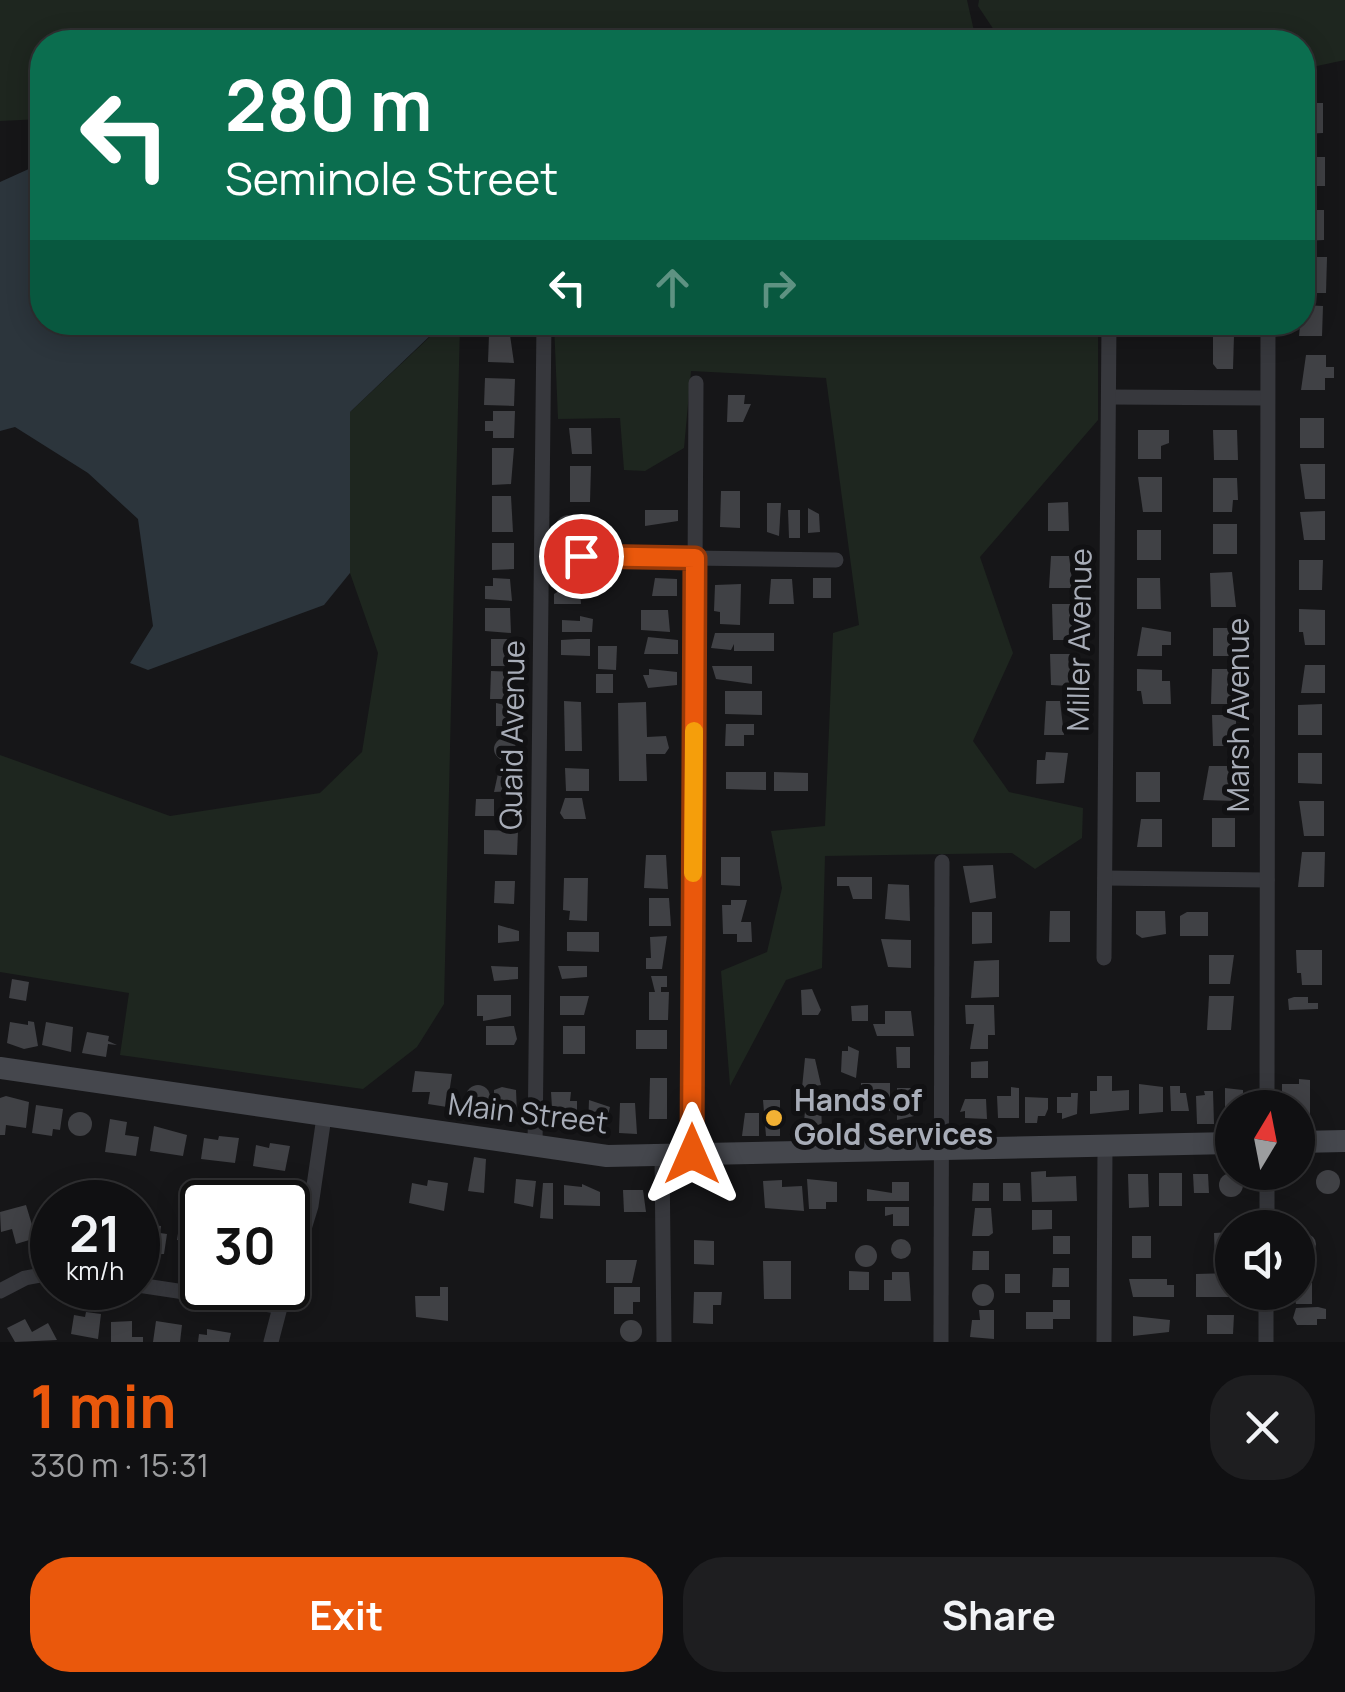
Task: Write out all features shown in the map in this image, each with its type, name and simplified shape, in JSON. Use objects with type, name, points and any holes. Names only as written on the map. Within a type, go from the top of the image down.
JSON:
[{"type":"main road","name":"Main Street","points":[[0,1068],[606,1156],[1215,1143]]},
{"type":"main road","points":[[1315,1142],[1345,1141]]},
{"type":"street","name":"Quaid Avenue","points":[[535,1148],[544,335]]},
{"type":"street","name":"Miller Avenue","points":[[1104,958],[1109,335]]},
{"type":"street","name":"Marsh Avenue","points":[[1267,1090],[1268,335]]},
{"type":"street","points":[[692,1154],[696,382]]},
{"type":"street","points":[[1110,396],[1267,398]]},
{"type":"street","points":[[543,556],[836,560]]},
{"type":"street","points":[[941,1342],[942,862]]},
{"type":"street","points":[[1105,878],[1266,880]]},
{"type":"street","points":[[310,1206],[324,1117]]},
{"type":"street","points":[[1104,1342],[1105,1146]]},
{"type":"street","points":[[662,1156],[664,1342]]},
{"type":"street","points":[[0,1291],[30,1277]]},
{"type":"street","points":[[270,1342],[277,1310]]},
{"type":"street","points":[[1266,1310],[1266,1342]]},
{"type":"shaded area","points":[[0,0],[967,0],[974,30],[30,30],[30,120],[0,121]]},
{"type":"shaded area","points":[[979,0],[1345,0],[1345,60],[1315,66],[1315,30],[994,30],[978,6]]},
{"type":"shaded area","points":[[30,168],[30,335],[431,335],[350,412],[350,573],[324,605],[148,670],[130,663],[153,626],[138,519],[88,473],[15,427],[0,431],[0,182]]},
{"type":"shaded area","points":[[432,335],[460,335],[444,1004],[417,1047],[363,1089],[120,1055],[129,993],[0,972],[0,755],[170,816],[320,793],[362,752],[378,653],[350,573],[350,412]]},
{"type":"shaded area","points":[[554,335],[1098,335],[1098,420],[980,557],[1013,653],[973,741],[1009,792],[1083,808],[1082,838],[1035,869],[1012,853],[825,856],[822,968],[786,980],[730,1086],[721,971],[767,952],[782,888],[771,831],[825,826],[833,633],[859,625],[826,378],[691,371],[684,448],[645,471],[624,470],[620,418],[558,419]]},
{"type":"building","points":[[1315,103],[1323,103],[1323,133],[1315,133]]},
{"type":"building","points":[[1315,157],[1325,157],[1325,186],[1315,186]]},
{"type":"building","points":[[1315,210],[1324,210],[1324,240],[1315,240]]},
{"type":"building","points":[[1315,257],[1327,257],[1326,293],[1315,293]]},
{"type":"building","points":[[1315,306],[1323,306],[1322,336],[1299,336],[1315,335]]},
{"type":"building","points":[[489,335],[510,335],[514,363],[488,362]]},
{"type":"building","points":[[1213,335],[1234,335],[1233,369],[1217,369],[1213,364]]},
{"type":"building","points":[[1306,355],[1326,355],[1326,367],[1334,367],[1334,378],[1325,378],[1325,390],[1301,390]]},
{"type":"building","points":[[485,378],[515,379],[514,406],[484,405]]},
{"type":"building","points":[[728,395],[745,395],[744,404],[751,404],[743,422],[727,422]]},
{"type":"building","points":[[493,411],[515,411],[514,438],[493,438],[493,431],[485,431],[485,421],[493,421]]},
{"type":"building","points":[[1300,418],[1324,418],[1324,448],[1300,448]]},
{"type":"building","points":[[569,428],[591,428],[592,454],[572,454]]},
{"type":"building","points":[[1138,430],[1169,430],[1169,443],[1161,446],[1161,459],[1138,459]]},
{"type":"building","points":[[1213,430],[1237,430],[1238,460],[1214,460]]},
{"type":"building","points":[[492,448],[514,448],[511,484],[492,485]]},
{"type":"building","points":[[1300,464],[1325,464],[1325,499],[1305,499]]},
{"type":"building","points":[[570,466],[591,466],[590,502],[570,502]]},
{"type":"building","points":[[1138,477],[1162,477],[1162,512],[1143,512]]},
{"type":"building","points":[[1213,478],[1237,478],[1238,500],[1233,500],[1232,512],[1213,512]]},
{"type":"building","points":[[721,491],[740,491],[740,528],[720,527]]},
{"type":"building","points":[[492,496],[511,496],[513,532],[492,532]]},
{"type":"building","points":[[1068,502],[1069,531],[1048,531],[1048,503]]},
{"type":"building","points":[[767,503],[781,503],[779,536],[767,532]]},
{"type":"building","points":[[808,508],[819,514],[820,532],[808,533]]},
{"type":"building","points":[[645,510],[678,510],[678,521],[645,526]]},
{"type":"building","points":[[788,510],[800,510],[800,538],[789,538]]},
{"type":"building","points":[[1325,511],[1325,540],[1304,540],[1300,512]]},
{"type":"building","points":[[569,515],[579,519],[583,529],[579,539],[569,543],[559,539],[555,529],[559,519]]},
{"type":"building","points":[[1213,524],[1237,524],[1237,554],[1213,554]]},
{"type":"building","points":[[1137,530],[1161,530],[1161,560],[1137,560]]},
{"type":"building","points":[[492,543],[514,543],[514,569],[492,570]]},
{"type":"building","points":[[1051,556],[1069,556],[1073,588],[1049,588]]},
{"type":"building","points":[[1299,560],[1323,560],[1322,590],[1299,590]]},
{"type":"building","points":[[1232,572],[1236,607],[1211,607],[1210,573]]},
{"type":"building","points":[[554,577],[577,577],[577,589],[554,589]]},
{"type":"building","points":[[493,578],[510,579],[512,601],[485,599],[485,586],[493,586]]},
{"type":"building","points":[[655,578],[677,579],[677,596],[652,596]]},
{"type":"building","points":[[813,578],[831,578],[831,598],[813,598]]},
{"type":"building","points":[[1137,578],[1160,578],[1161,609],[1137,609]]},
{"type":"building","points":[[771,579],[792,579],[794,604],[769,604]]},
{"type":"building","points":[[741,584],[740,625],[720,624],[720,612],[714,611],[715,585]]},
{"type":"building","points":[[580,591],[581,604],[554,604],[554,594]]},
{"type":"building","points":[[1052,604],[1073,604],[1071,640],[1053,640]]},
{"type":"building","points":[[485,608],[510,608],[511,633],[485,631]]},
{"type":"building","points":[[1299,609],[1325,610],[1325,645],[1305,645],[1303,632],[1299,632]]},
{"type":"building","points":[[641,610],[668,610],[670,632],[641,630]]},
{"type":"building","points":[[580,616],[593,619],[592,632],[562,632],[562,620],[580,621]]},
{"type":"building","points":[[1142,627],[1171,632],[1171,645],[1162,645],[1162,656],[1137,656]]},
{"type":"building","points":[[1213,628],[1237,628],[1233,656],[1213,656]]},
{"type":"building","points":[[715,633],[774,633],[774,651],[734,651],[734,644],[731,650],[711,648]]},
{"type":"building","points":[[648,637],[678,640],[678,654],[644,654]]},
{"type":"building","points":[[491,639],[513,639],[513,666],[491,666]]},
{"type":"building","points":[[590,639],[590,656],[561,655],[561,640]]},
{"type":"building","points":[[598,646],[617,646],[616,670],[598,669]]},
{"type":"building","points":[[1050,654],[1073,654],[1070,686],[1051,685]]},
{"type":"building","points":[[1305,665],[1325,665],[1325,693],[1301,693]]},
{"type":"building","points":[[712,666],[752,666],[752,684],[716,679]]},
{"type":"building","points":[[649,669],[677,672],[677,685],[648,688],[643,675],[649,675]]},
{"type":"building","points":[[1137,669],[1162,670],[1162,681],[1170,681],[1171,704],[1143,704],[1141,691],[1137,691]]},
{"type":"building","points":[[1212,669],[1231,669],[1232,681],[1237,682],[1237,704],[1211,704]]},
{"type":"building","points":[[491,671],[513,672],[512,699],[490,699]]},
{"type":"building","points":[[596,674],[613,674],[613,693],[596,693]]},
{"type":"building","points":[[725,691],[762,691],[762,715],[725,714]]},
{"type":"building","points":[[564,701],[581,702],[582,751],[565,751]]},
{"type":"building","points":[[1046,701],[1060,701],[1064,735],[1044,735]]},
{"type":"building","points":[[646,702],[647,737],[666,736],[669,748],[665,754],[646,754],[647,781],[619,781],[618,703]]},
{"type":"building","points":[[496,703],[519,708],[519,720],[513,721],[513,726],[496,726]]},
{"type":"building","points":[[1322,704],[1322,735],[1298,735],[1298,705]]},
{"type":"building","points":[[1212,715],[1236,715],[1236,746],[1213,746]]},
{"type":"building","points":[[726,724],[754,724],[754,735],[744,735],[744,746],[725,746]]},
{"type":"building","points":[[505,738],[513,741],[513,757],[505,760],[497,757],[494,749],[497,741]]},
{"type":"building","points":[[1046,752],[1068,753],[1064,783],[1036,784],[1037,760],[1045,760]]},
{"type":"building","points":[[1298,753],[1322,753],[1322,784],[1298,783]]},
{"type":"building","points":[[1209,766],[1231,766],[1235,801],[1203,800]]},
{"type":"building","points":[[518,768],[518,791],[494,792],[499,769]]},
{"type":"building","points":[[565,768],[589,769],[589,791],[566,791]]},
{"type":"building","points":[[726,772],[766,772],[766,790],[726,789]]},
{"type":"building","points":[[774,772],[808,773],[808,791],[774,791]]},
{"type":"building","points":[[1136,772],[1160,772],[1160,802],[1136,802]]},
{"type":"building","points":[[565,798],[582,798],[586,819],[564,819],[560,813]]},
{"type":"building","points":[[476,799],[494,799],[494,816],[475,816]]},
{"type":"building","points":[[1299,801],[1324,801],[1324,836],[1304,836]]},
{"type":"building","points":[[1212,818],[1235,818],[1235,847],[1212,847]]},
{"type":"building","points":[[1141,819],[1162,819],[1162,847],[1137,847]]},
{"type":"building","points":[[484,830],[518,831],[517,855],[484,854]]},
{"type":"building","points":[[1302,852],[1325,852],[1324,887],[1298,887]]},
{"type":"building","points":[[646,855],[666,855],[668,889],[644,888]]},
{"type":"building","points":[[721,857],[740,857],[740,886],[721,885]]},
{"type":"building","points":[[993,865],[996,898],[970,903],[963,866]]},
{"type":"building","points":[[837,877],[872,877],[872,899],[853,899],[849,886],[837,886]]},
{"type":"building","points":[[564,878],[588,878],[587,921],[569,920],[570,911],[563,910]]},
{"type":"building","points":[[495,881],[515,881],[514,904],[494,903]]},
{"type":"building","points":[[888,884],[909,885],[910,921],[885,919]]},
{"type":"building","points":[[649,898],[669,898],[671,926],[649,926]]},
{"type":"building","points":[[731,900],[747,900],[741,922],[751,922],[752,942],[737,942],[737,934],[723,934],[722,905],[731,905]]},
{"type":"building","points":[[1050,911],[1070,911],[1070,942],[1049,942]]},
{"type":"building","points":[[1136,911],[1165,911],[1166,934],[1142,938],[1136,934]]},
{"type":"building","points":[[972,912],[992,912],[992,943],[972,944]]},
{"type":"building","points":[[1208,912],[1208,936],[1180,936],[1180,916]]},
{"type":"building","points":[[498,925],[519,931],[519,941],[498,943]]},
{"type":"building","points":[[567,932],[599,932],[599,952],[567,951]]},
{"type":"building","points":[[667,936],[662,969],[646,969],[646,958],[651,958],[650,937]]},
{"type":"building","points":[[881,939],[911,940],[911,968],[888,967]]},
{"type":"building","points":[[1296,950],[1322,950],[1322,985],[1302,985]]},
{"type":"building","points":[[1209,955],[1234,955],[1230,984],[1209,984]]},
{"type":"building","points":[[999,960],[999,997],[971,998],[974,961]]},
{"type":"building","points":[[491,966],[518,967],[518,979],[494,981]]},
{"type":"building","points":[[558,966],[587,966],[587,977],[562,979]]},
{"type":"building","points":[[651,976],[667,976],[667,987],[661,987],[661,992],[669,992],[668,1020],[649,1020],[649,992],[655,992]]},
{"type":"building","points":[[12,979],[29,982],[26,1001],[9,998]]},
{"type":"building","points":[[812,989],[821,1010],[818,1015],[802,1015],[801,990]]},
{"type":"building","points":[[477,995],[511,995],[511,1016],[483,1021],[483,1016],[477,1016]]},
{"type":"building","points":[[560,996],[589,996],[584,1015],[560,1015]]},
{"type":"building","points":[[1209,996],[1234,996],[1231,1030],[1207,1030]]},
{"type":"building","points":[[1308,997],[1308,1003],[1318,1003],[1318,1009],[1289,1010],[1288,999]]},
{"type":"building","points":[[868,1005],[868,1021],[852,1021],[851,1006]]},
{"type":"building","points":[[965,1005],[994,1005],[995,1035],[988,1035],[988,1049],[970,1049],[974,1024],[966,1024]]},
{"type":"building","points":[[885,1011],[911,1011],[914,1036],[877,1036],[873,1024],[885,1024]]},
{"type":"building","points":[[28,1021],[34,1022],[38,1046],[24,1049],[7,1043],[10,1022],[28,1025]]},
{"type":"building","points":[[46,1022],[73,1027],[71,1052],[42,1045]]},
{"type":"building","points":[[486,1026],[514,1026],[514,1045],[486,1045]]},
{"type":"building","points":[[563,1026],[585,1026],[585,1054],[563,1054]]},
{"type":"building","points":[[636,1030],[667,1030],[667,1049],[636,1049]]},
{"type":"building","points":[[87,1032],[109,1036],[108,1041],[117,1045],[108,1044],[106,1057],[82,1053]]},
{"type":"building","points":[[848,1046],[859,1051],[856,1078],[841,1072],[842,1051],[848,1051]]},
{"type":"building","points":[[896,1047],[910,1047],[910,1068],[897,1068]]},
{"type":"building","points":[[805,1058],[815,1059],[821,1085],[802,1088]]},
{"type":"building","points":[[988,1061],[988,1078],[971,1078],[971,1062]]},
{"type":"building","points":[[415,1071],[452,1074],[447,1107],[428,1104],[430,1092],[412,1092]]},
{"type":"building","points":[[1097,1076],[1112,1076],[1112,1091],[1129,1090],[1129,1110],[1090,1114],[1090,1091],[1097,1091]]},
{"type":"building","points":[[650,1078],[667,1078],[667,1119],[649,1119]]},
{"type":"building","points":[[1299,1079],[1310,1080],[1310,1090],[1282,1090],[1282,1084],[1299,1084]]},
{"type":"building","points":[[861,1083],[890,1083],[890,1111],[861,1106]]},
{"type":"building","points":[[1139,1084],[1163,1087],[1163,1112],[1139,1114]]},
{"type":"building","points":[[478,1085],[487,1088],[487,1106],[478,1109],[469,1106],[466,1097],[469,1088]]},
{"type":"building","points":[[1170,1086],[1180,1086],[1180,1093],[1186,1093],[1189,1111],[1171,1111]]},
{"type":"building","points":[[1011,1087],[1019,1088],[1019,1118],[998,1118],[997,1096],[1011,1096]]},
{"type":"building","points":[[897,1088],[918,1088],[918,1115],[897,1120]]},
{"type":"building","points":[[494,1090],[516,1090],[517,1114],[494,1115]]},
{"type":"building","points":[[1204,1091],[1213,1091],[1214,1124],[1197,1124],[1196,1096],[1205,1095]]},
{"type":"building","points":[[551,1092],[571,1092],[570,1101],[577,1101],[577,1128],[559,1128],[559,1123],[553,1123]]},
{"type":"building","points":[[1071,1093],[1078,1093],[1077,1114],[1062,1119],[1062,1113],[1057,1113],[1057,1097],[1071,1097]]},
{"type":"building","points":[[1025,1097],[1048,1098],[1045,1116],[1038,1116],[1037,1123],[1025,1123]]},
{"type":"building","points":[[0,1098],[29,1102],[26,1128],[6,1125],[5,1135],[0,1135]]},
{"type":"building","points":[[965,1099],[986,1099],[987,1119],[965,1118],[965,1111],[960,1112]]},
{"type":"building","points":[[589,1100],[610,1107],[604,1132],[588,1131]]},
{"type":"building","name":"Hands of Gold Services","points":[[763,1100],[780,1100],[780,1136],[766,1136]]},
{"type":"building","points":[[806,1102],[821,1104],[822,1130],[803,1131]]},
{"type":"building","points":[[620,1103],[635,1103],[637,1134],[619,1133]]},
{"type":"building","points":[[36,1105],[63,1109],[60,1130],[53,1129],[52,1136],[32,1133]]},
{"type":"building","points":[[80,1112],[89,1115],[89,1133],[80,1136],[71,1133],[68,1124],[71,1115]]},
{"type":"building","points":[[745,1113],[759,1113],[759,1136],[742,1136]]},
{"type":"building","points":[[110,1119],[127,1122],[125,1135],[139,1137],[136,1156],[105,1152]]},
{"type":"building","points":[[154,1126],[187,1135],[183,1156],[150,1151]]},
{"type":"building","points":[[219,1136],[239,1138],[235,1163],[201,1159],[204,1138],[218,1140]]},
{"type":"building","points":[[270,1143],[290,1146],[285,1171],[253,1166],[256,1145],[269,1148]]},
{"type":"building","points":[[474,1157],[486,1159],[484,1193],[468,1191]]},
{"type":"building","points":[[1328,1170],[1337,1173],[1337,1191],[1328,1194],[1319,1191],[1316,1182],[1319,1173]]},
{"type":"building","points":[[1046,1171],[1046,1177],[1076,1176],[1077,1201],[1032,1202],[1031,1172]]},
{"type":"building","points":[[1159,1173],[1182,1173],[1182,1206],[1159,1206]]},
{"type":"building","points":[[1128,1174],[1148,1174],[1149,1207],[1129,1208]]},
{"type":"building","points":[[1193,1174],[1208,1174],[1209,1193],[1194,1193]]},
{"type":"building","points":[[516,1179],[536,1181],[533,1207],[514,1203]]},
{"type":"building","points":[[807,1179],[837,1182],[837,1202],[826,1202],[826,1209],[809,1209]]},
{"type":"building","points":[[428,1180],[448,1183],[444,1211],[409,1203],[412,1183],[427,1186]]},
{"type":"building","points":[[782,1180],[782,1187],[802,1186],[804,1211],[765,1208],[763,1181]]},
{"type":"building","points":[[892,1182],[909,1182],[909,1201],[867,1201],[867,1189],[892,1193]]},
{"type":"building","points":[[543,1183],[553,1183],[553,1219],[540,1218]]},
{"type":"building","points":[[973,1183],[989,1183],[989,1201],[972,1201]]},
{"type":"building","points":[[1003,1183],[1020,1183],[1021,1201],[1003,1201]]},
{"type":"building","points":[[582,1184],[600,1192],[600,1206],[564,1205],[564,1185]]},
{"type":"building","points":[[623,1190],[643,1190],[646,1212],[624,1212]]},
{"type":"building","points":[[1221,1190],[1241,1190],[1231,1197]]},
{"type":"building","points":[[26,1205],[30,1240],[16,1244],[12,1229],[1,1232],[0,1212]]},
{"type":"building","points":[[885,1207],[909,1207],[909,1226],[893,1226],[893,1214],[885,1216]]},
{"type":"building","points":[[975,1208],[991,1208],[993,1233],[989,1236],[972,1236]]},
{"type":"building","points":[[1032,1210],[1052,1210],[1052,1229],[1032,1230]]},
{"type":"building","points":[[160,1233],[167,1234],[164,1254],[160,1254]]},
{"type":"building","points":[[1053,1236],[1070,1236],[1070,1254],[1053,1254]]},
{"type":"building","points":[[1132,1236],[1151,1236],[1151,1258],[1132,1258]]},
{"type":"building","points":[[901,1239],[911,1249],[901,1259],[891,1249]]},
{"type":"building","points":[[694,1240],[714,1241],[714,1265],[694,1264]]},
{"type":"building","points":[[866,1245],[874,1248],[874,1264],[866,1267],[858,1264],[855,1256],[858,1248]]},
{"type":"building","points":[[973,1251],[989,1251],[989,1270],[972,1270]]},
{"type":"building","points":[[606,1260],[637,1260],[632,1283],[606,1283]]},
{"type":"building","points":[[763,1261],[791,1261],[791,1299],[764,1299]]},
{"type":"building","points":[[1053,1268],[1069,1268],[1069,1287],[1052,1287]]},
{"type":"building","points":[[849,1271],[869,1272],[869,1290],[849,1290]]},
{"type":"building","points":[[892,1272],[909,1272],[911,1301],[884,1301],[884,1280],[892,1280]]},
{"type":"building","points":[[1215,1273],[1215,1297],[1196,1297],[1196,1274]]},
{"type":"building","points":[[1005,1274],[1020,1274],[1020,1293],[1005,1293]]},
{"type":"building","points":[[1129,1279],[1167,1279],[1167,1285],[1174,1285],[1174,1297],[1133,1297]]},
{"type":"building","points":[[983,1284],[991,1287],[991,1303],[983,1306],[975,1303],[972,1295],[975,1287]]},
{"type":"building","points":[[440,1287],[448,1287],[448,1321],[416,1317],[415,1296],[440,1296]]},
{"type":"building","points":[[614,1287],[640,1287],[640,1302],[633,1302],[633,1314],[614,1314]]},
{"type":"building","points":[[694,1292],[722,1292],[721,1305],[713,1305],[713,1324],[693,1323]]},
{"type":"building","points":[[1053,1300],[1070,1300],[1070,1319],[1053,1319],[1053,1329],[1026,1329],[1026,1312],[1053,1312]]},
{"type":"building","points":[[1326,1309],[1326,1319],[1317,1319],[1317,1325],[1297,1325],[1293,1318],[1295,1310]]},
{"type":"building","points":[[979,1310],[994,1310],[994,1339],[970,1337],[972,1320],[980,1320]]},
{"type":"building","points":[[86,1312],[101,1314],[98,1339],[71,1334],[74,1315],[85,1317]]},
{"type":"building","points":[[1207,1315],[1234,1315],[1233,1334],[1207,1334]]},
{"type":"building","points":[[1133,1316],[1170,1320],[1169,1332],[1133,1336]]},
{"type":"building","points":[[25,1319],[32,1332],[48,1323],[57,1340],[15,1342],[7,1328]]},
{"type":"building","points":[[631,1320],[639,1323],[639,1339],[631,1342],[623,1339],[620,1331],[623,1323]]},
{"type":"building","points":[[132,1321],[132,1337],[143,1337],[143,1342],[111,1342],[111,1322]]},
{"type":"building","points":[[156,1321],[182,1325],[180,1342],[153,1342]]},
{"type":"building","points":[[207,1329],[231,1333],[229,1342],[198,1342],[199,1334],[207,1335]]},
{"type":"slow traffic","points":[[693,873],[694,731]]},
{"type":"place","name":"Hands of Gold Services","points":[[774,1118]]},
{"type":"route","points":[[581,556],[695,558],[692,1154]]}]
